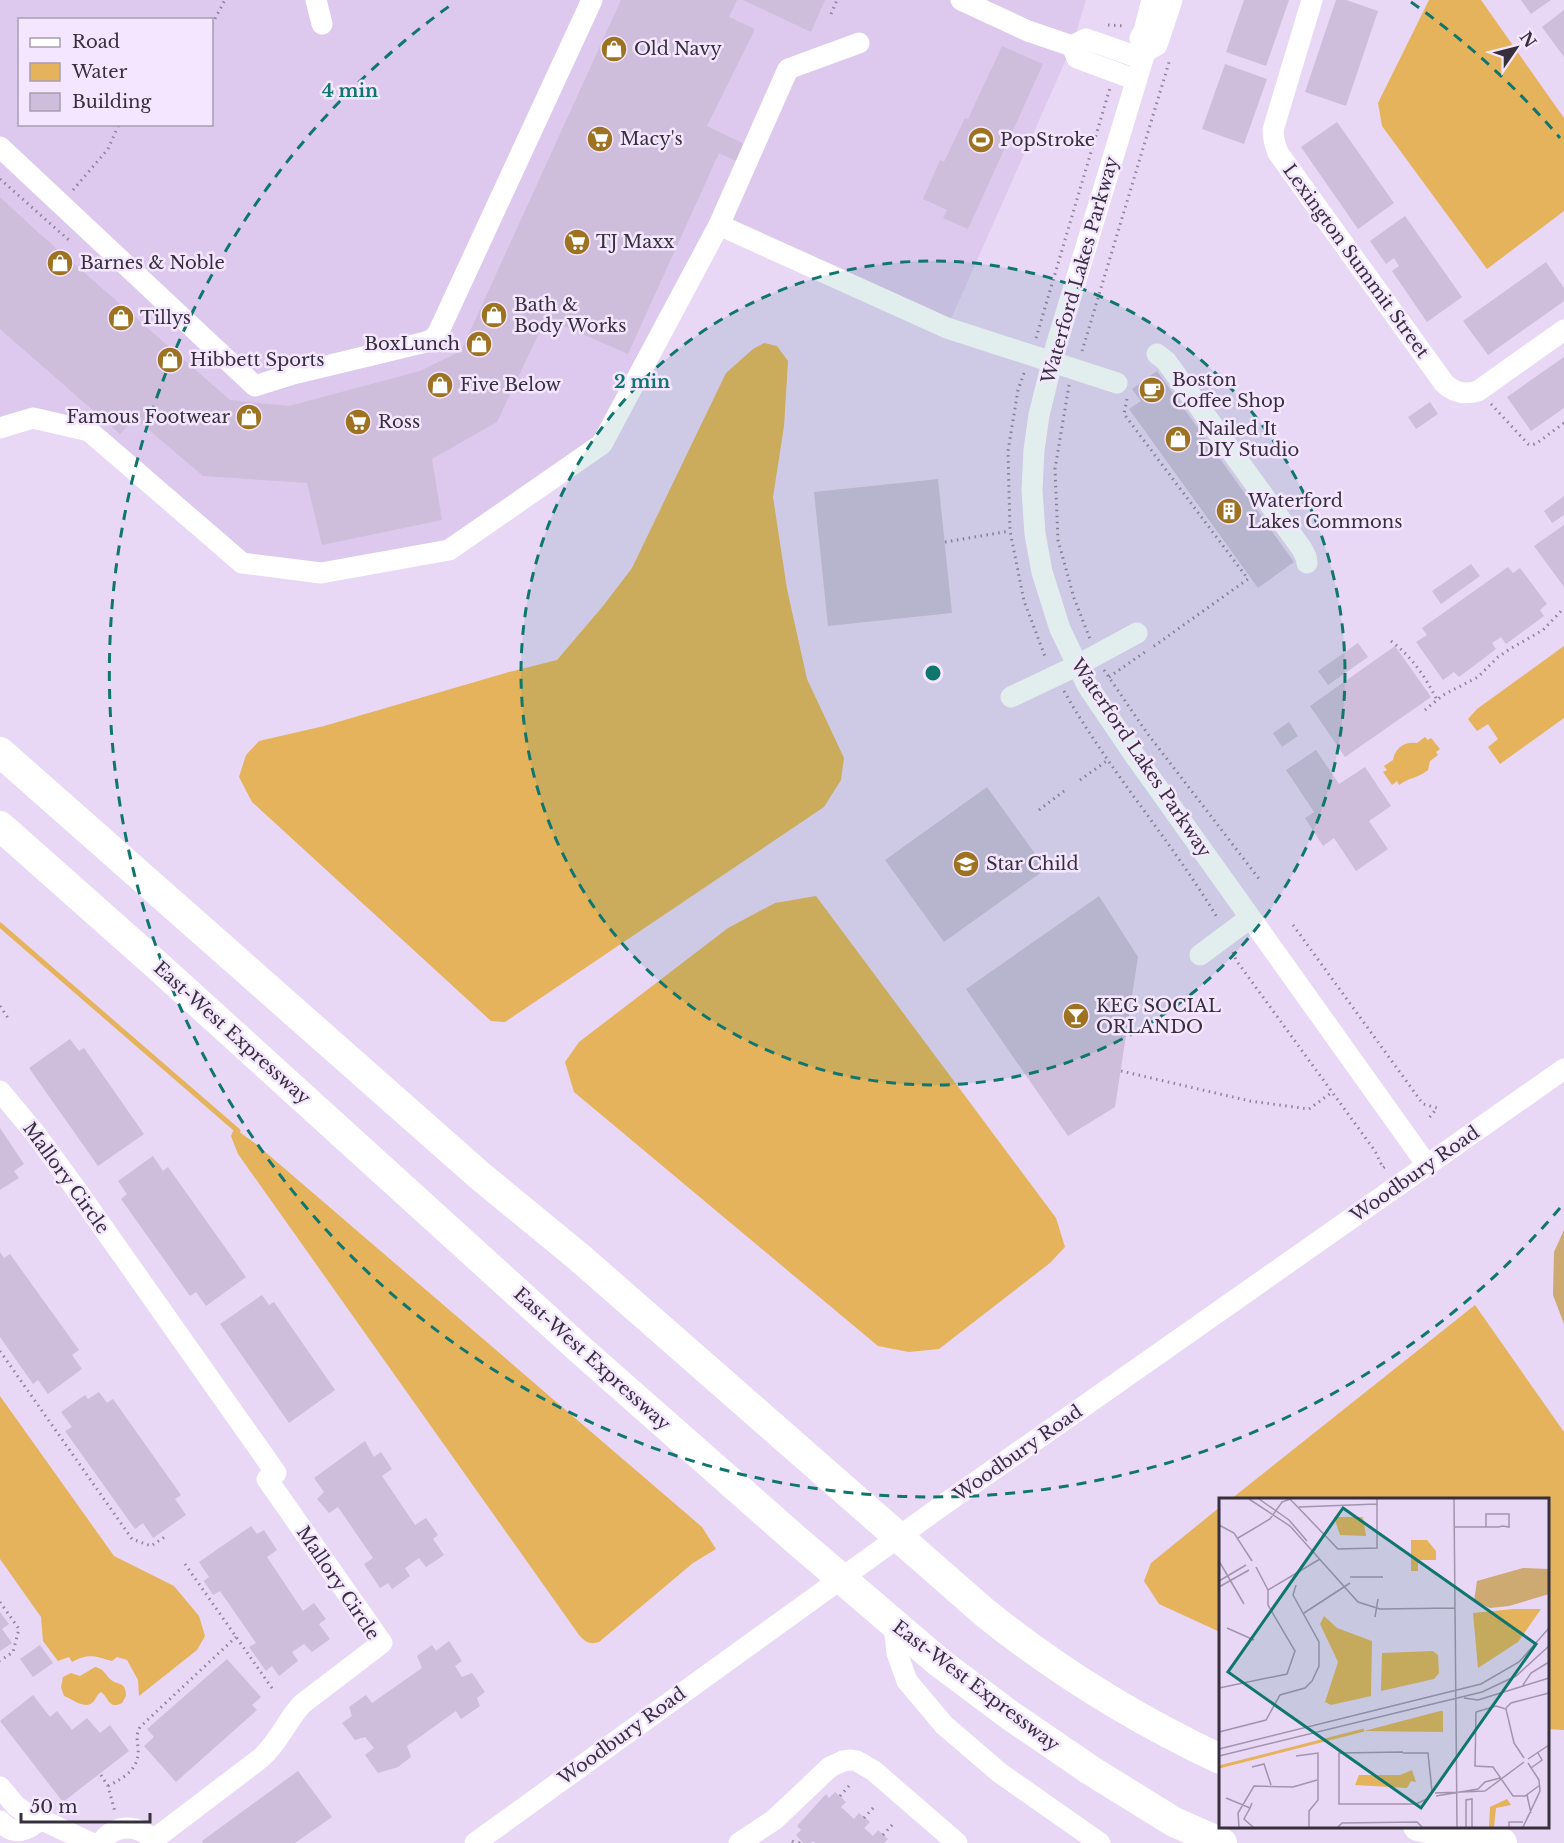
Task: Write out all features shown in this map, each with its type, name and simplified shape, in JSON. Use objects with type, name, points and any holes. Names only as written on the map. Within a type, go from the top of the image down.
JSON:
[{"type":"highway","points":[[0,752],[479,1175],[580,1258],[984,1612],[1033,1651],[1094,1691],[1148,1723],[1219,1758]]},
{"type":"highway","name":"East-West Expressway","points":[[0,826],[177,982],[583,1352],[940,1663],[1011,1716],[1090,1770],[1174,1822],[1222,1843]]},
{"type":"highway","points":[[1423,1828],[1502,1843]]},
{"type":"street","points":[[316,0],[322,24]]},
{"type":"street","points":[[0,147],[255,386],[293,374],[432,339],[443,326],[592,0]]},
{"type":"street","points":[[961,0],[1028,31],[1072,46],[1086,39],[1121,51],[1144,55]]},
{"type":"street","name":"Waterford Lakes Parkway","points":[[1152,0],[1140,38],[1144,55],[1052,362],[1039,416],[1034,450],[1033,512],[1038,554],[1047,591],[1076,666],[1122,737],[1427,1166]]},
{"type":"street","name":"Waterford Lakes Parkway","points":[[1144,55],[1157,45],[1172,0]]},
{"type":"street","name":"Lexington Summit Street","points":[[1312,0],[1273,130],[1275,145],[1278,153],[1444,383],[1461,393],[1478,391],[1564,330]]},
{"type":"street","points":[[0,428],[33,417],[89,431],[242,563],[321,573],[449,550],[602,444],[719,225],[788,69],[859,43]]},
{"type":"street","points":[[1072,46],[1077,58],[1136,81]]},
{"type":"street","points":[[719,225],[947,328],[1074,369],[1123,390]]},
{"type":"street","points":[[1157,354],[1166,361],[1302,549],[1307,563]]},
{"type":"street","points":[[1011,697],[1137,633]]},
{"type":"street","points":[[1200,955],[1250,918]]},
{"type":"street","name":"Woodbury Road","points":[[475,1843],[936,1510],[1564,1069]]},
{"type":"street","name":"Mallory Circle","points":[[0,1090],[73,1185],[382,1643],[302,1704],[292,1715],[276,1743],[261,1758],[154,1841]]},
{"type":"street","points":[[894,1624],[897,1653],[907,1681],[944,1725],[1000,1773],[1100,1843]]},
{"type":"street","points":[[739,1843],[774,1820],[830,1767],[851,1760],[874,1771],[957,1843]]},
{"type":"street","points":[[0,1788],[16,1806],[40,1820],[91,1843]]},
{"type":"street","points":[[0,1821],[9,1829],[19,1831],[30,1828],[40,1820]]},
{"type":"street","points":[[101,1843],[109,1834],[118,1829],[129,1828],[140,1830],[154,1841]]},
{"type":"path","points":[[213,22],[225,0]]},
{"type":"path","points":[[831,15],[837,0]]},
{"type":"path","points":[[1121,51],[1127,26]]},
{"type":"path","points":[[1171,55],[1080,356],[1067,392],[1055,469],[1058,540],[1074,598],[1097,655],[1109,677],[1147,733],[1260,880]]},
{"type":"path","points":[[1115,74],[1018,390],[1008,451],[1011,531],[1024,601],[1047,662],[1055,676],[1108,760],[1196,882],[1218,919],[1236,960],[1375,1151],[1383,1168],[1388,1164]]},
{"type":"path","points":[[67,238],[69,193],[108,149],[118,126]]},
{"type":"path","points":[[0,178],[75,246]]},
{"type":"path","points":[[1109,677],[1248,579],[1124,414],[1123,390]]},
{"type":"path","points":[[1484,402],[1490,404],[1528,444],[1537,443],[1564,423]]},
{"type":"path","points":[[945,542],[1011,531]]},
{"type":"path","points":[[1425,710],[1453,689],[1478,678],[1498,657],[1543,630],[1564,608]]},
{"type":"path","points":[[1391,641],[1418,666],[1437,700]]},
{"type":"path","points":[[1080,780],[1108,760]]},
{"type":"path","points":[[1039,810],[1064,791]]},
{"type":"path","points":[[1293,925],[1423,1104],[1437,1108],[1430,1118]]},
{"type":"path","points":[[0,1006],[8,1018]]},
{"type":"path","points":[[1121,1071],[1250,1101],[1309,1109],[1331,1093]]},
{"type":"path","points":[[0,1351],[132,1539],[151,1546],[166,1536]]},
{"type":"path","points":[[185,1564],[274,1691]]},
{"type":"path","points":[[0,1602],[19,1629],[13,1652],[0,1661]]},
{"type":"path","points":[[108,1786],[126,1777],[138,1761],[140,1727],[236,1637]]},
{"type":"path","points":[[101,1775],[113,1800],[118,1829]]},
{"type":"path","points":[[840,1796],[849,1786]]},
{"type":"path","points":[[864,1818],[874,1807]]},
{"type":"path","points":[[883,1834],[893,1824]]},
{"type":"shaded area","points":[[0,0],[1086,0],[1072,46],[947,328],[719,225],[602,444],[449,550],[321,573],[242,563],[89,431],[33,418],[0,428]]},
{"type":"shaded area","points":[[1564,1230],[1564,1324],[1553,1295],[1554,1252]]},
{"type":"water","points":[[1429,0],[1481,0],[1564,118],[1564,211],[1487,269],[1382,126],[1378,103]]},
{"type":"water","points":[[764,343],[777,346],[788,361],[784,426],[773,497],[787,589],[807,679],[844,758],[841,780],[824,807],[505,1022],[491,1021],[252,802],[239,777],[246,755],[259,741],[324,726],[557,660],[632,568],[726,373],[753,349]]},
{"type":"water","points":[[1564,646],[1564,718],[1500,764],[1488,747],[1498,739],[1488,724],[1477,731],[1468,719],[1477,709]]},
{"type":"water","points":[[1425,737],[1428,740],[1431,738],[1440,749],[1436,752],[1438,755],[1430,761],[1428,770],[1399,785],[1397,781],[1392,785],[1383,772],[1387,770],[1384,766],[1393,760],[1401,746],[1417,743]]},
{"type":"water","points":[[816,896],[1056,1218],[1065,1247],[1050,1263],[939,1349],[909,1352],[878,1346],[574,1092],[565,1062],[579,1042],[728,928],[775,903]]},
{"type":"water","points":[[233,1131],[238,1131],[256,1144],[702,1527],[716,1549],[693,1563],[599,1642],[590,1643],[583,1639],[238,1154],[231,1136]]},
{"type":"water","points":[[1475,1305],[1564,1432],[1564,1730],[1549,1729],[1549,1498],[1232,1498]]},
{"type":"water","points":[[0,1396],[114,1556],[174,1586],[199,1616],[205,1636],[197,1650],[139,1696],[138,1680],[127,1660],[117,1657],[112,1661],[92,1656],[72,1662],[69,1657],[58,1661],[43,1641],[41,1617],[0,1559]]},
{"type":"water","points":[[1219,1508],[1219,1632],[1159,1604],[1144,1581],[1151,1563]]},
{"type":"water","points":[[95,1667],[125,1688],[126,1696],[122,1703],[111,1704],[101,1692],[89,1705],[64,1696],[61,1687],[63,1677],[71,1673],[80,1676]]},
{"type":"building","points":[[621,0],[737,0],[729,17],[755,29],[707,126],[744,144],[736,161],[719,153],[628,354],[546,318],[497,422],[432,459],[442,520],[322,545],[307,483],[203,476],[135,418],[120,434],[0,329],[0,197],[230,400],[289,406],[420,371],[461,351]]},
{"type":"building","points":[[743,0],[825,0],[811,32]]},
{"type":"building","points":[[1244,0],[1289,0],[1266,66],[1226,52]]},
{"type":"building","points":[[1336,0],[1346,0],[1378,11],[1346,106],[1305,92]]},
{"type":"building","points":[[1521,0],[1551,0],[1531,14]]},
{"type":"building","points":[[1564,10],[1564,57],[1542,27]]},
{"type":"building","name":"PopStroke","points":[[1002,46],[1043,64],[968,229],[943,218],[947,210],[923,199],[940,160],[944,162],[965,118],[968,119]]},
{"type":"building","points":[[1225,64],[1267,79],[1244,144],[1202,129]]},
{"type":"building","points":[[1337,122],[1394,203],[1358,229],[1301,147]]},
{"type":"building","points":[[1405,216],[1462,297],[1427,322],[1392,271],[1399,266],[1394,258],[1386,264],[1370,241]]},
{"type":"building","points":[[1546,262],[1564,288],[1564,301],[1488,355],[1463,321]]},
{"type":"building","points":[[1564,357],[1564,408],[1531,431],[1507,397]]},
{"type":"building","name":"Waterford Lakes Commons","points":[[1157,371],[1294,562],[1258,588],[1129,409],[1141,401],[1132,389]]},
{"type":"building","points":[[1430,402],[1438,414],[1416,429],[1408,417]]},
{"type":"building","points":[[938,479],[952,613],[828,626],[814,492]]},
{"type":"building","points":[[1564,496],[1564,515],[1552,523],[1544,511]]},
{"type":"building","points":[[1564,525],[1564,587],[1534,546]]},
{"type":"building","points":[[1471,564],[1480,576],[1441,604],[1432,591]]},
{"type":"building","points":[[1508,567],[1513,573],[1520,568],[1547,604],[1540,610],[1544,616],[1506,644],[1501,637],[1492,643],[1496,649],[1459,677],[1454,672],[1443,680],[1416,642],[1427,635],[1422,628]]},
{"type":"building","points":[[1358,643],[1368,657],[1328,685],[1318,671]]},
{"type":"building","points":[[1395,646],[1431,697],[1345,757],[1310,706]]},
{"type":"building","points":[[1289,722],[1298,736],[1282,747],[1273,733]]},
{"type":"building","points":[[1316,750],[1339,784],[1365,767],[1391,806],[1369,821],[1388,849],[1356,871],[1334,838],[1323,846],[1305,818],[1314,812],[1286,770]]},
{"type":"building","name":"Star Child","points":[[987,787],[1046,869],[944,942],[885,860]]},
{"type":"building","points":[[1099,896],[1138,957],[1115,1107],[1068,1136],[966,989]]},
{"type":"building","points":[[70,1039],[79,1051],[84,1048],[144,1134],[98,1166],[29,1068]]},
{"type":"building","points":[[0,1128],[24,1164],[14,1171],[19,1178],[0,1190]]},
{"type":"building","points":[[153,1156],[163,1171],[168,1167],[246,1277],[206,1306],[196,1292],[190,1296],[121,1199],[127,1194],[118,1181]]},
{"type":"building","points":[[0,1252],[4,1258],[10,1254],[79,1350],[72,1355],[82,1369],[48,1394],[38,1380],[33,1384],[0,1337]]},
{"type":"building","points":[[262,1295],[269,1305],[274,1302],[335,1390],[289,1423],[220,1324]]},
{"type":"building","points":[[99,1392],[107,1403],[113,1399],[181,1495],[175,1499],[186,1515],[153,1538],[143,1523],[135,1529],[65,1431],[72,1427],[61,1412],[85,1395],[88,1399]]},
{"type":"building","points":[[365,1441],[374,1457],[381,1452],[392,1469],[382,1476],[415,1525],[426,1518],[438,1535],[433,1539],[444,1555],[426,1567],[419,1558],[405,1568],[410,1576],[392,1589],[388,1583],[380,1588],[364,1564],[373,1558],[338,1507],[329,1513],[317,1499],[324,1492],[314,1478]]},
{"type":"building","points":[[251,1526],[257,1534],[264,1530],[277,1550],[267,1557],[303,1611],[314,1603],[326,1619],[319,1624],[330,1639],[312,1652],[304,1644],[292,1652],[298,1661],[279,1676],[272,1666],[266,1671],[249,1647],[256,1643],[220,1591],[213,1595],[204,1581],[209,1577],[199,1562]]},
{"type":"building","points":[[0,1612],[9,1624],[2,1629],[12,1643],[0,1651]]},
{"type":"building","points":[[449,1641],[462,1661],[455,1666],[462,1677],[472,1673],[485,1692],[477,1698],[480,1706],[461,1719],[456,1711],[407,1746],[411,1757],[398,1767],[378,1773],[365,1755],[374,1748],[365,1737],[355,1740],[342,1723],[352,1716],[349,1707],[366,1695],[372,1703],[422,1668],[417,1656],[432,1645],[436,1651]]},
{"type":"building","points":[[40,1645],[53,1663],[33,1677],[20,1659]]},
{"type":"building","points":[[227,1659],[261,1697],[252,1705],[257,1710],[176,1782],[144,1746],[154,1737],[147,1729]]},
{"type":"building","points":[[33,1695],[50,1717],[57,1711],[72,1730],[87,1718],[100,1733],[110,1725],[129,1751],[63,1802],[0,1721]]},
{"type":"building","points":[[298,1771],[332,1817],[295,1843],[203,1843],[202,1841]]},
{"type":"building","points":[[835,1792],[846,1802],[841,1807],[854,1819],[859,1813],[870,1822],[864,1828],[873,1836],[878,1830],[888,1839],[884,1843],[815,1843],[813,1841],[803,1843],[796,1835],[801,1830],[797,1826],[826,1794],[829,1798]]},
{"type":"waterway","points":[[0,925],[238,1131]]},
{"type":"place","name":"Old Navy","points":[[614,49]]},
{"type":"place","name":"Macy's","points":[[600,139]]},
{"type":"place","name":"PopStroke","points":[[981,140]]},
{"type":"place","name":"TJ Maxx","points":[[577,242]]},
{"type":"place","name":"Barnes & Noble","points":[[60,263]]},
{"type":"place","name":"Bath & Body Works","points":[[494,315]]},
{"type":"place","name":"Tillys","points":[[121,318]]},
{"type":"place","name":"BoxLunch","points":[[479,344]]},
{"type":"place","name":"Hibbett Sports","points":[[170,360]]},
{"type":"place","name":"Five Below","points":[[440,385]]},
{"type":"place","name":"Boston Coffee Shop","points":[[1152,390]]},
{"type":"place","name":"Famous Footwear","points":[[249,417]]},
{"type":"place","name":"Ross","points":[[358,422]]},
{"type":"place","name":"Nailed It DIY Studio","points":[[1178,439]]},
{"type":"place","name":"Waterford Lakes Commons","points":[[1229,511]]},
{"type":"place","name":"Star Child","points":[[966,864]]},
{"type":"place","name":"KEG SOCIAL ORLANDO","points":[[1076,1016]]}]
